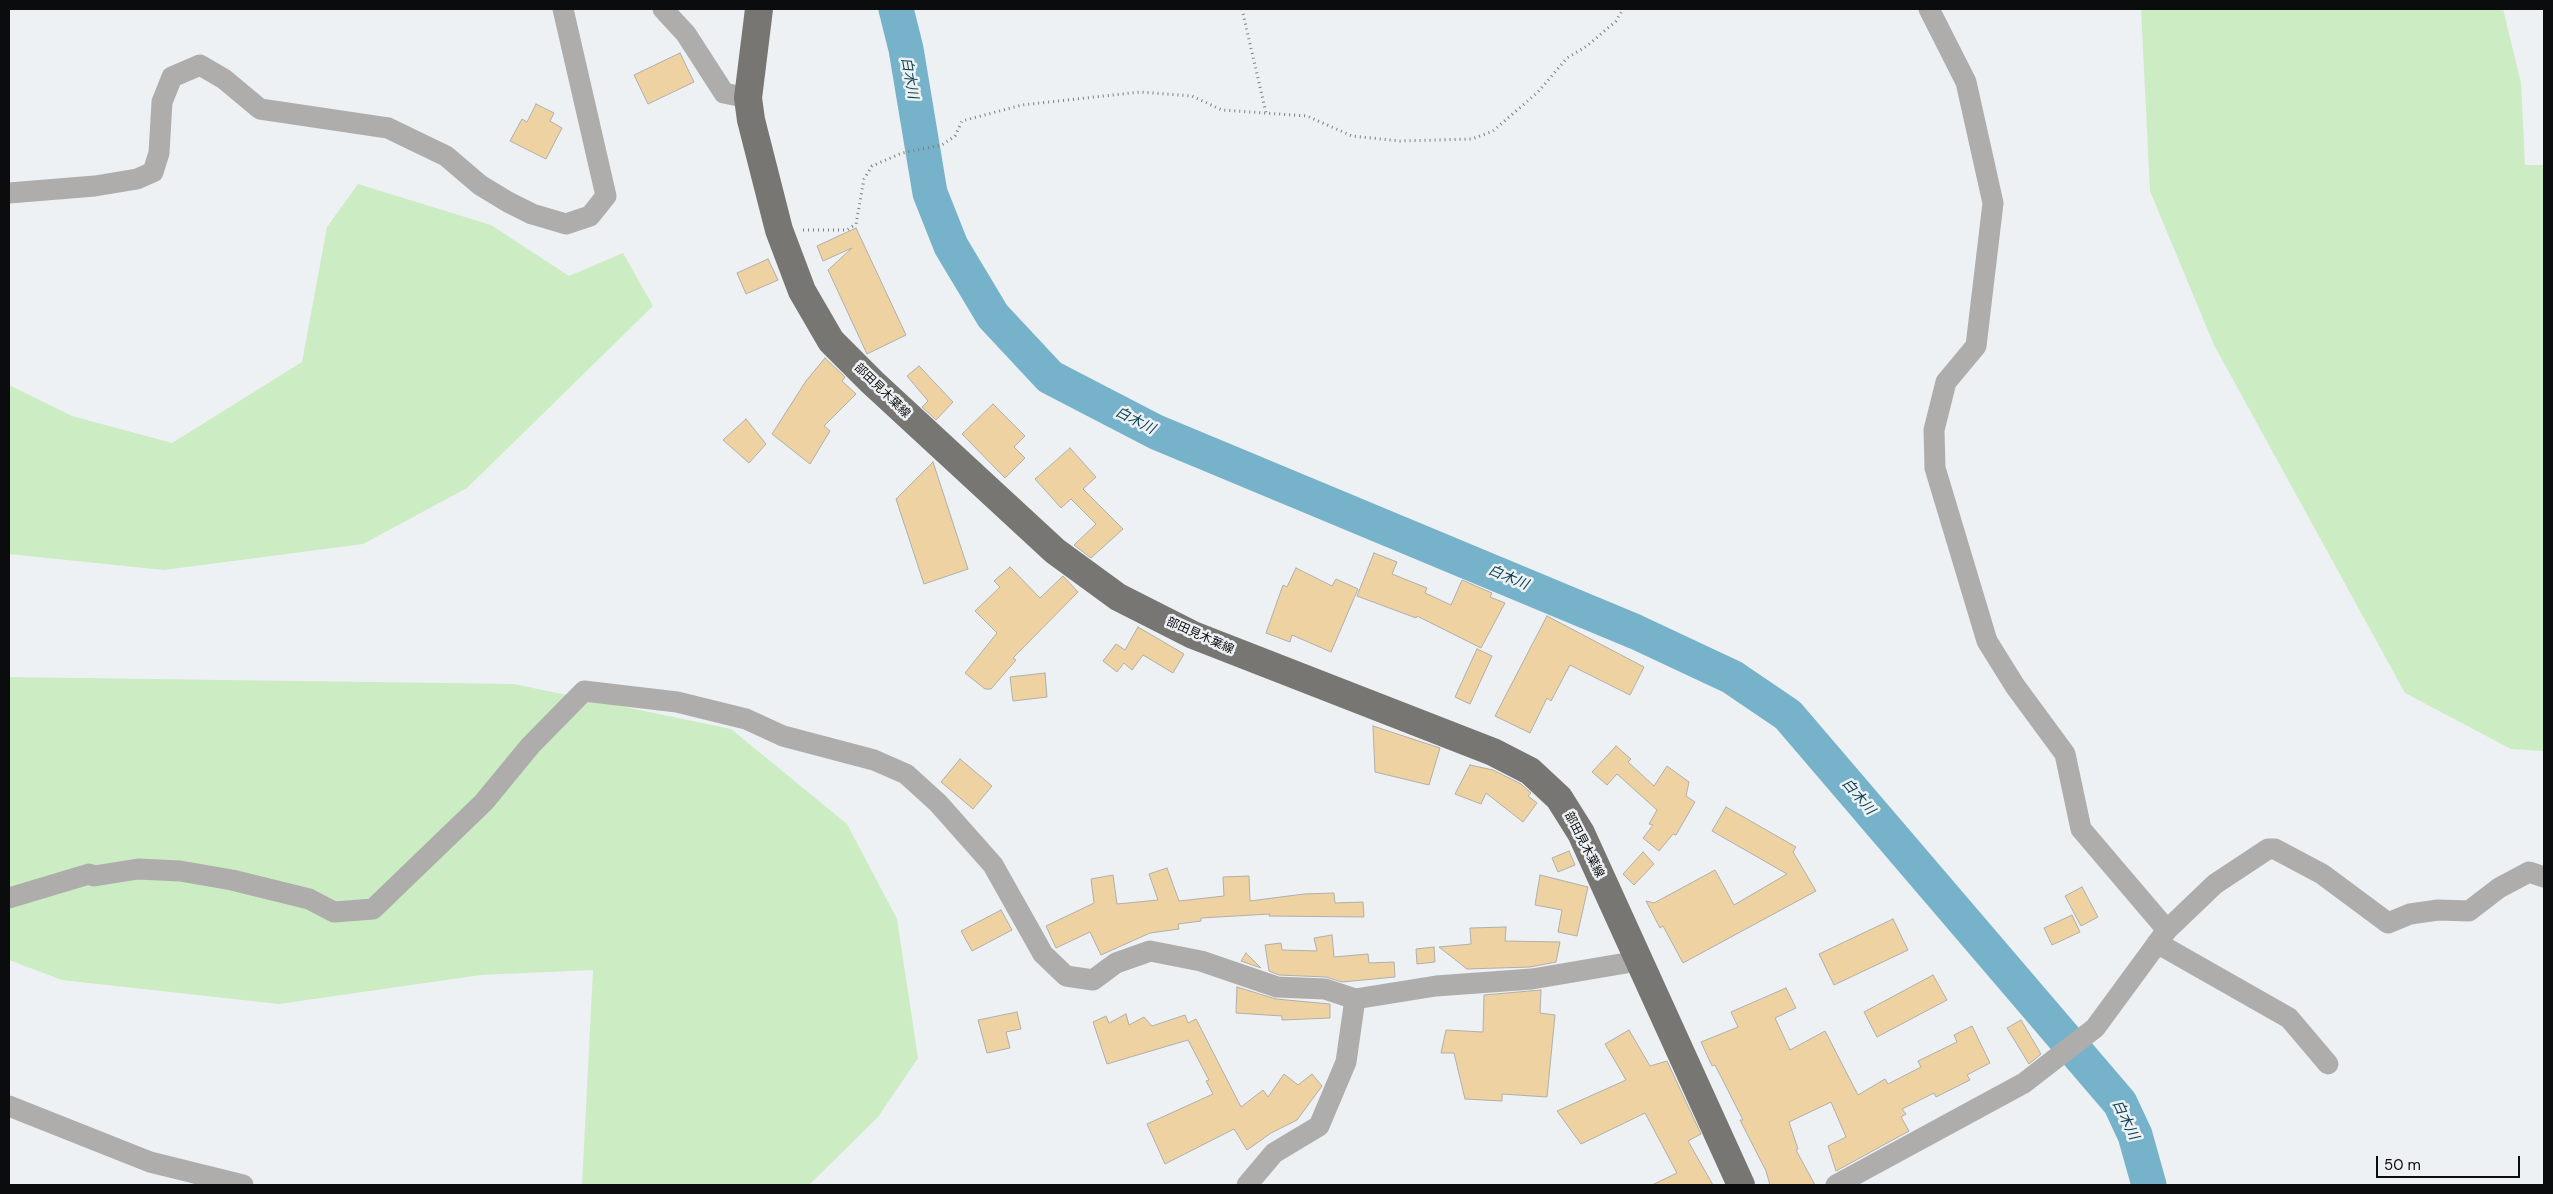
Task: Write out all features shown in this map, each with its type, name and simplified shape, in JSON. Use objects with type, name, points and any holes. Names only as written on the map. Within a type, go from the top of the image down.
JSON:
[{"type":"main road","name":"部田見木葉線","points":[[759,9],[748,98],[765,183],[779,230],[802,291],[831,341],[872,382],[1055,551],[1118,597],[1193,635],[1493,752],[1530,771],[1559,798],[1581,833],[1742,1185]]},
{"type":"street","points":[[9,193],[96,186],[137,179],[153,172],[160,153],[162,102],[172,77],[200,65],[224,79],[260,109],[388,128],[446,156],[480,185],[508,202],[532,214],[566,224],[590,216],[606,196],[563,9]]},
{"type":"street","points":[[663,9],[686,34],[724,93],[748,98]]},
{"type":"street","points":[[1929,9],[1966,82],[1993,203],[1976,346],[1946,382],[1934,430],[1935,468],[1987,641],[2015,686],[2065,754],[2081,829],[2162,936],[2289,1018],[2328,1064]]},
{"type":"street","points":[[9,898],[90,874],[94,876],[138,869],[180,871],[232,880],[309,899],[334,912],[373,909],[484,802],[530,746],[584,691],[677,702],[746,719],[783,736],[874,760],[906,774],[938,803],[993,865],[1043,954],[1066,976],[1093,980],[1116,963],[1150,951],[1200,961],[1277,986],[1325,989],[1355,999],[1436,986],[1532,979],[1638,961]]},
{"type":"street","points":[[1836,1185],[2016,1088],[2095,1028],[2162,936],[2215,884],[2268,849],[2275,849],[2322,874],[2388,923],[2419,913],[2438,910],[2469,911],[2499,888],[2530,872],[2543,875]]},
{"type":"street","points":[[1247,1185],[1274,1153],[1319,1126],[1346,1062],[1355,999]]},
{"type":"street","points":[[9,1106],[150,1162],[243,1185]]},
{"type":"path","points":[[1242,9],[1266,113]]},
{"type":"path","points":[[779,230],[847,230],[856,224],[864,179],[872,166],[902,153],[942,145],[955,136],[962,121],[1022,104],[1140,92],[1192,96],[1222,110],[1307,116],[1352,136],[1400,141],[1472,140],[1493,131],[1538,92],[1567,58],[1587,46],[1616,21],[1623,9]]},
{"type":"green space","points":[[2141,9],[2503,9],[2521,83],[2525,165],[2544,165],[2544,751],[2511,749],[2405,693],[2214,345],[2150,191]]},
{"type":"green space","points":[[358,184],[491,225],[569,276],[623,253],[653,306],[467,488],[363,544],[164,570],[9,554],[9,385],[72,416],[172,443],[302,362],[327,227]]},
{"type":"green space","points":[[9,677],[514,684],[731,729],[847,824],[897,919],[918,1058],[878,1117],[809,1185],[582,1185],[593,970],[481,975],[279,1004],[62,980],[9,960]]},
{"type":"building","points":[[680,53],[694,82],[648,104],[634,75]]},
{"type":"building","points":[[536,104],[554,113],[550,121],[562,128],[546,159],[510,141],[522,119],[527,122]]},
{"type":"building","points":[[856,228],[906,335],[867,354],[828,270],[852,248],[823,261],[817,246]]},
{"type":"building","points":[[768,259],[778,280],[746,294],[737,273]]},
{"type":"building","points":[[825,358],[845,377],[842,381],[856,394],[824,426],[830,431],[810,464],[772,434],[806,381]]},
{"type":"building","points":[[919,366],[953,402],[936,420],[922,407],[928,401],[907,376]]},
{"type":"building","points":[[993,404],[1025,436],[1014,447],[1025,458],[1005,478],[962,434]]},
{"type":"building","points":[[746,419],[766,444],[749,463],[723,440]]},
{"type":"building","points":[[1070,448],[1096,477],[1083,489],[1123,529],[1091,558],[1074,545],[1096,524],[1071,499],[1061,508],[1035,479]]},
{"type":"building","points":[[933,462],[968,569],[924,584],[896,499]]},
{"type":"building","points":[[1374,553],[1397,562],[1392,574],[1427,588],[1425,593],[1451,605],[1462,580],[1492,593],[1490,597],[1505,603],[1481,648],[1417,616],[1416,618],[1357,596]]},
{"type":"building","points":[[1010,567],[1040,598],[1063,576],[1078,592],[1013,658],[1016,660],[991,689],[985,689],[965,673],[997,633],[975,611],[1000,587],[994,581]]},
{"type":"building","points":[[1296,568],[1332,586],[1336,579],[1358,589],[1331,652],[1292,635],[1290,642],[1266,633],[1283,585],[1287,587]]},
{"type":"building","points":[[1547,616],[1644,667],[1630,695],[1570,665],[1551,701],[1547,698],[1530,733],[1495,716]]},
{"type":"building","points":[[1138,627],[1184,654],[1173,673],[1143,655],[1132,670],[1124,663],[1117,672],[1103,661],[1116,644],[1125,650]]},
{"type":"building","points":[[1477,649],[1492,656],[1470,704],[1455,697]]},
{"type":"building","points":[[1045,673],[1047,697],[1013,701],[1010,677]]},
{"type":"building","points":[[1373,726],[1440,748],[1429,785],[1375,772]]},
{"type":"building","points":[[1616,746],[1631,759],[1628,762],[1654,786],[1667,766],[1689,782],[1686,796],[1695,802],[1676,835],[1673,834],[1659,851],[1643,838],[1653,825],[1649,824],[1657,810],[1617,774],[1607,785],[1592,772]]},
{"type":"building","points":[[960,759],[992,786],[973,809],[941,782]]},
{"type":"building","points":[[1470,765],[1493,770],[1521,784],[1531,793],[1528,796],[1537,803],[1523,822],[1486,793],[1481,804],[1455,794]]},
{"type":"building","points":[[1726,807],[1796,847],[1793,852],[1816,891],[1683,963],[1663,926],[1660,928],[1646,901],[1654,903],[1715,870],[1734,905],[1787,874],[1712,831]]},
{"type":"building","points":[[1569,851],[1575,865],[1558,872],[1552,858]]},
{"type":"building","points":[[1643,852],[1654,864],[1634,885],[1623,874]]},
{"type":"building","points":[[1167,868],[1179,901],[1224,896],[1223,877],[1249,876],[1250,901],[1304,894],[1334,893],[1335,903],[1363,902],[1364,917],[1269,916],[1270,914],[1201,918],[1201,921],[1178,924],[1179,929],[1150,933],[1101,955],[1090,932],[1056,948],[1046,926],[1094,903],[1091,879],[1113,875],[1117,904],[1158,900],[1149,874]]},
{"type":"building","points":[[1540,875],[1588,887],[1577,936],[1558,932],[1562,910],[1535,905]]},
{"type":"building","points":[[2082,887],[2098,917],[2081,926],[2065,896]]},
{"type":"building","points":[[1001,910],[1012,930],[972,951],[961,931]]},
{"type":"building","points":[[2072,915],[2080,932],[2052,945],[2044,928]]},
{"type":"building","points":[[1893,919],[1908,950],[1834,985],[1819,954]]},
{"type":"building","points":[[1506,927],[1505,941],[1560,942],[1556,962],[1530,967],[1467,969],[1439,947],[1471,944],[1470,928]]},
{"type":"building","points":[[1332,935],[1334,957],[1368,954],[1369,963],[1394,962],[1395,977],[1342,982],[1326,977],[1279,975],[1269,971],[1265,945],[1281,943],[1282,950],[1317,951],[1314,938]]},
{"type":"building","points":[[1434,947],[1435,962],[1417,964],[1416,949]]},
{"type":"building","points":[[1246,953],[1261,968],[1241,961]]},
{"type":"building","points":[[1933,975],[1947,1000],[1877,1037],[1864,1012]]},
{"type":"building","points":[[1237,987],[1276,999],[1330,1004],[1330,1018],[1282,1020],[1282,1016],[1236,1013]]},
{"type":"building","points":[[1786,988],[1796,1008],[1775,1018],[1790,1050],[1825,1031],[1858,1095],[1885,1079],[1888,1084],[1921,1067],[1918,1061],[1957,1042],[1954,1035],[1972,1026],[1990,1063],[1967,1075],[1970,1080],[1936,1097],[1934,1093],[1902,1109],[1906,1114],[1901,1117],[1909,1131],[1836,1171],[1828,1146],[1846,1137],[1831,1102],[1789,1122],[1798,1149],[1796,1150],[1815,1185],[1770,1185],[1766,1171],[1740,1120],[1743,1120],[1715,1065],[1712,1066],[1701,1042],[1738,1027],[1731,1012]]},
{"type":"building","points":[[1541,990],[1540,1013],[1555,1015],[1547,1097],[1502,1094],[1502,1101],[1465,1099],[1454,1053],[1441,1053],[1446,1030],[1483,1032],[1484,995]]},
{"type":"building","points":[[1017,1012],[1021,1029],[1006,1032],[1010,1048],[987,1053],[978,1020]]},
{"type":"building","points":[[1126,1014],[1129,1025],[1144,1017],[1152,1026],[1185,1015],[1188,1023],[1196,1019],[1241,1107],[1263,1090],[1268,1097],[1284,1074],[1298,1085],[1312,1074],[1322,1086],[1297,1120],[1271,1133],[1247,1150],[1234,1129],[1165,1164],[1147,1124],[1213,1094],[1206,1081],[1209,1080],[1188,1040],[1107,1064],[1093,1022],[1106,1016],[1109,1023]]},
{"type":"building","points":[[2021,1020],[2041,1054],[2029,1064],[2007,1028]]},
{"type":"building","points":[[1629,1030],[1650,1066],[1667,1061],[1701,1134],[1688,1141],[1713,1185],[1652,1185],[1677,1173],[1645,1113],[1581,1144],[1557,1111],[1626,1080],[1605,1044]]},
{"type":"waterway","name":"白木川","points":[[896,9],[906,49],[930,193],[951,246],[993,316],[1050,377],[1156,432],[1636,632],[1732,677],[1788,715],[2120,1103],[2135,1135],[2149,1185]]}]
